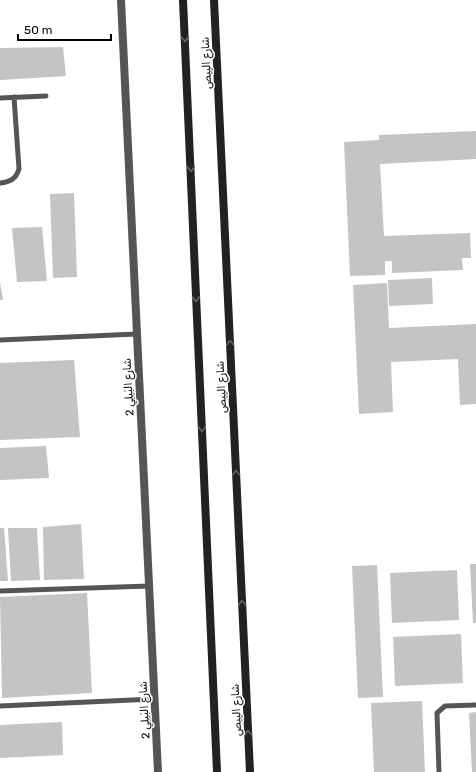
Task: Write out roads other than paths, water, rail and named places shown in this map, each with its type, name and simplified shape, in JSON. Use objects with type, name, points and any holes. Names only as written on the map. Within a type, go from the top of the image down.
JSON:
[{"type":"street","name":"شارع البَيلِي 2","points":[[121,0],[158,772]]},
{"type":"street","name":"شارع البِيص","points":[[183,0],[216,772]]},
{"type":"street","name":"شارع البِيص","points":[[214,0],[250,772]]},
{"type":"lane","points":[[0,98],[46,96]]},
{"type":"lane","points":[[0,183],[11,181],[15,178],[19,169],[14,97]]},
{"type":"lane","points":[[0,340],[137,334]]},
{"type":"lane","points":[[0,591],[149,586]]},
{"type":"lane","points":[[0,706],[154,699]]},
{"type":"lane","points":[[439,772],[437,716],[439,710],[445,706],[476,704]]}]
